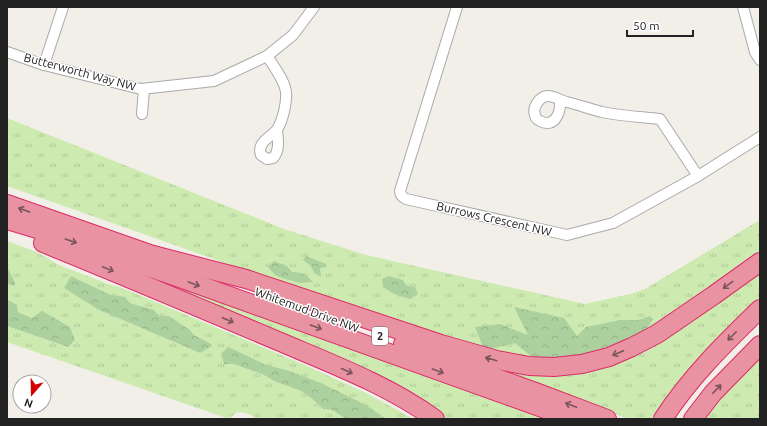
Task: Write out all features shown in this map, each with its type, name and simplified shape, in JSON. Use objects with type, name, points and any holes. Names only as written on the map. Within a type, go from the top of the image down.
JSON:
[{"type":"highway","name":"Whitemud Drive NW","points":[[7,204],[538,392],[607,419]]},
{"type":"highway","points":[[7,220],[50,233],[573,419]]},
{"type":"highway","points":[[7,228],[220,316],[364,378],[410,402],[436,419]]},
{"type":"highway","points":[[153,255],[246,279],[441,344],[497,360],[529,366],[554,367],[582,364],[609,357],[632,347],[657,334],[760,262]]},
{"type":"highway","points":[[664,418],[693,378],[760,308]]},
{"type":"highway","points":[[693,419],[713,393],[760,345]]},
{"type":"street","points":[[44,65],[63,7]]},
{"type":"street","name":"Butterworth Way NW","points":[[7,52],[44,65],[140,89],[214,81],[268,56],[293,35],[314,7]]},
{"type":"street","name":"Burrows Crescent NW","points":[[457,7],[400,191],[402,197],[406,199],[567,235],[613,224],[698,176],[760,136]]},
{"type":"street","points":[[743,7],[755,52],[760,60]]},
{"type":"street","points":[[268,56],[284,84],[286,91],[286,102],[281,122],[277,130]]},
{"type":"street","points":[[142,114],[144,89]]},
{"type":"street","points":[[560,100],[604,112],[660,119],[698,176]]},
{"type":"green space","points":[[7,118],[284,229],[366,255],[585,304],[630,294],[645,289],[760,220],[760,252],[711,289],[643,333],[539,359],[487,350],[305,291],[7,186]],"holes":[[[406,285],[415,287],[410,299]]]},
{"type":"green space","points":[[7,241],[37,252],[59,265],[120,287],[305,365],[366,393],[414,419],[386,419],[290,371],[264,364],[228,348],[225,364],[233,364],[262,374],[274,381],[301,391],[323,409],[332,410],[346,419],[255,419],[253,416],[237,412],[229,419],[7,342],[7,326],[68,347],[32,318],[18,312],[17,305],[7,299],[7,284],[15,286],[9,270],[7,269]],"holes":[[[71,276],[111,295],[141,306],[159,317],[169,316],[190,330],[194,335],[211,344],[211,346],[200,353],[99,310]]]},
{"type":"green space","points":[[306,256],[326,264],[327,267],[320,268],[321,277],[314,273],[311,266],[303,260]]},
{"type":"green space","points":[[274,261],[287,266],[292,272],[304,274],[313,282],[300,283],[275,275],[268,267]]},
{"type":"green space","points":[[760,268],[760,298],[678,384],[651,419],[627,419],[592,403],[491,366],[576,369]]},
{"type":"green space","points":[[7,269],[9,270],[15,286],[7,284]]},
{"type":"green space","points":[[71,276],[111,295],[125,297],[130,303],[154,310],[159,316],[169,316],[190,330],[194,335],[212,346],[200,353],[99,310],[64,288]]},
{"type":"green space","points":[[389,276],[403,280],[406,285],[415,287],[418,294],[410,299],[394,294],[383,287],[382,279]]},
{"type":"green space","points":[[183,288],[550,419],[448,419],[421,400],[181,291]]},
{"type":"green space","points":[[7,299],[17,305],[18,312],[32,318],[42,311],[70,327],[75,340],[68,347],[7,326]]},
{"type":"green space","points":[[514,307],[564,318],[577,336],[586,327],[620,320],[638,320],[650,316],[653,319],[644,333],[604,350],[567,358],[533,358],[515,343],[487,350],[483,347],[475,327],[500,324],[528,335]]},
{"type":"green space","points":[[228,347],[264,364],[290,371],[321,383],[366,405],[386,419],[346,419],[332,410],[323,409],[301,391],[274,381],[262,374],[233,364],[224,364],[221,354]]},
{"type":"green space","points":[[760,358],[760,419],[704,419],[724,395]]}]
